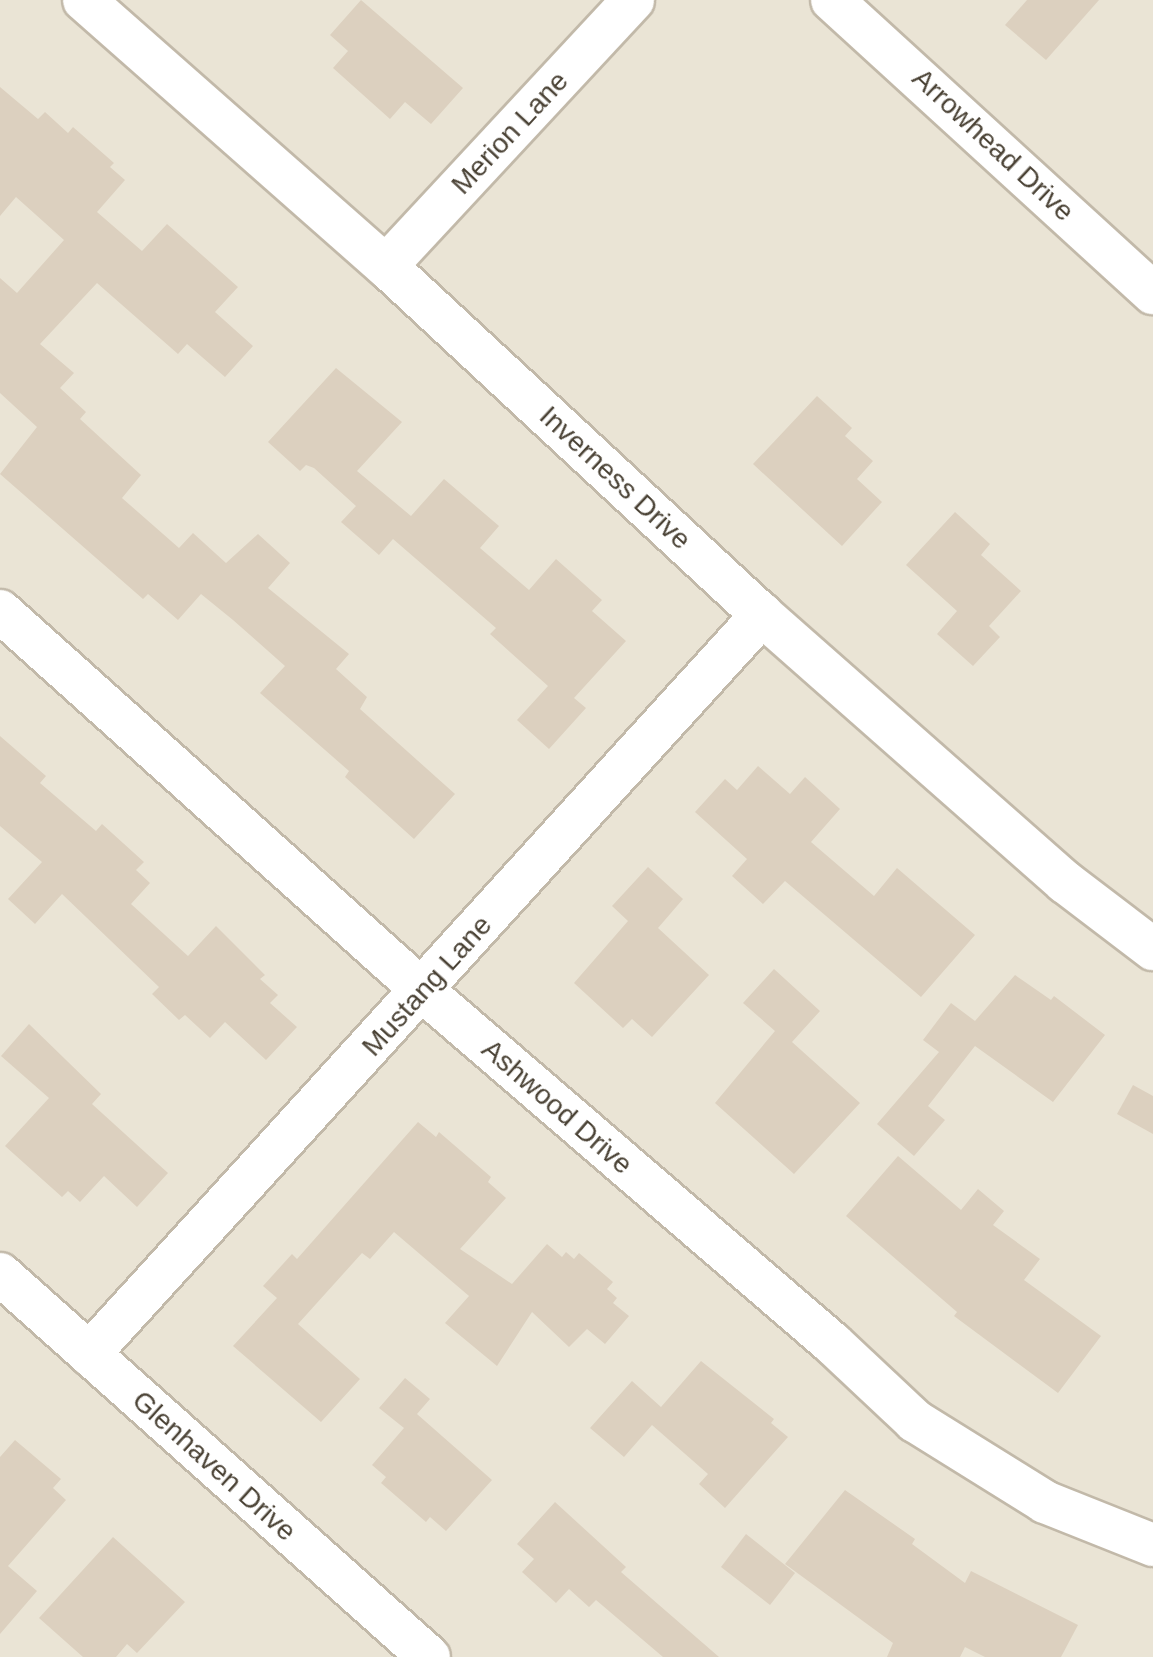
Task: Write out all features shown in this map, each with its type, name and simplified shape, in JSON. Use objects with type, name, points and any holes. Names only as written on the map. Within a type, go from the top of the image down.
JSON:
[{"type":"street","name":"Inverness Drive","points":[[84,0],[386,266],[762,615],[1065,882],[1153,949]]},
{"type":"street","name":"Merion Lane","points":[[386,266],[633,0]]},
{"type":"street","name":"Arrowhead Drive","points":[[832,0],[1153,293]]},
{"type":"street","name":"Ashwood Drive","points":[[0,611],[423,991],[832,1343],[915,1421],[1045,1502],[1153,1545]]},
{"type":"street","name":"Mustang Lane","points":[[89,1354],[423,991],[762,615]]},
{"type":"street","name":"Glenhaven Drive","points":[[0,1274],[429,1657]]},
{"type":"shaded area","points":[[0,0],[1153,0],[1153,1657],[0,1657]]},
{"type":"building","points":[[361,0],[463,88],[431,124],[405,102],[390,119],[333,68],[348,51],[330,35]]},
{"type":"building","points":[[1027,0],[1099,0],[1046,60],[1005,25]]},
{"type":"building","points":[[0,87],[38,119],[45,112],[68,133],[73,127],[114,163],[110,167],[125,180],[97,212],[142,251],[167,224],[238,287],[215,312],[253,346],[225,377],[187,344],[178,354],[97,283],[40,344],[74,373],[60,388],[86,412],[80,419],[141,475],[122,498],[179,548],[193,533],[226,563],[258,534],[290,563],[268,588],[349,654],[336,669],[367,697],[360,709],[455,794],[414,839],[345,777],[349,771],[260,693],[285,666],[233,620],[201,594],[178,620],[148,594],[143,599],[0,474],[37,427],[0,393],[0,278],[17,293],[64,240],[16,197],[0,216]]},
{"type":"building","points":[[336,368],[402,422],[357,471],[411,516],[444,479],[499,526],[480,548],[529,590],[556,559],[602,600],[592,611],[626,641],[574,698],[586,708],[549,749],[517,720],[548,686],[490,634],[496,628],[393,539],[379,555],[341,522],[356,506],[314,468],[306,465],[300,471],[268,442]]},
{"type":"building","points":[[817,396],[852,428],[845,436],[873,461],[857,479],[882,502],[842,546],[753,464]]},
{"type":"building","points":[[955,512],[990,544],[981,555],[1021,591],[989,626],[1000,637],[973,666],[937,634],[957,611],[906,565]]},
{"type":"building","points":[[0,736],[46,776],[40,783],[96,831],[102,824],[144,862],[136,870],[150,883],[131,904],[188,956],[216,926],[265,975],[260,979],[278,995],[270,1003],[297,1027],[266,1060],[225,1022],[210,1038],[185,1015],[179,1020],[152,994],[159,987],[62,894],[35,924],[8,899],[42,862],[0,826]]},
{"type":"building","points":[[758,766],[790,794],[805,777],[840,809],[811,842],[874,896],[897,868],[975,935],[921,997],[785,881],[763,904],[732,876],[747,859],[695,812],[725,779],[737,790]]},
{"type":"building","points":[[648,867],[683,899],[658,928],[709,975],[652,1037],[632,1019],[623,1028],[574,983],[628,921],[612,906]]},
{"type":"building","points":[[774,969],[820,1011],[792,1042],[860,1103],[794,1174],[715,1103],[775,1031],[743,1003]]},
{"type":"building","points":[[1015,975],[1051,1000],[1054,996],[1105,1035],[1053,1102],[975,1046],[928,1106],[945,1120],[914,1156],[877,1124],[939,1052],[923,1040],[951,1003],[975,1021]]},
{"type":"building","points":[[29,1024],[101,1094],[92,1104],[168,1173],[137,1207],[104,1176],[80,1202],[68,1191],[62,1197],[5,1146],[49,1098],[1,1056]]},
{"type":"building","points":[[1133,1085],[1153,1096],[1153,1134],[1117,1114]]},
{"type":"building","points":[[418,1122],[436,1137],[439,1132],[491,1177],[488,1182],[506,1198],[460,1249],[512,1284],[547,1244],[562,1257],[566,1252],[574,1259],[579,1253],[613,1282],[607,1289],[617,1298],[613,1303],[629,1316],[605,1344],[587,1329],[569,1347],[532,1312],[497,1366],[445,1323],[469,1296],[394,1232],[370,1259],[362,1253],[298,1324],[360,1379],[321,1422],[233,1346],[277,1298],[263,1286],[292,1254],[297,1259]]},
{"type":"building","points":[[898,1156],[961,1210],[978,1189],[1004,1211],[993,1225],[1040,1259],[1024,1280],[1101,1336],[1058,1393],[954,1316],[957,1312],[846,1216]]},
{"type":"building","points":[[701,1361],[774,1419],[771,1423],[788,1437],[725,1508],[699,1484],[708,1474],[652,1425],[624,1457],[590,1428],[632,1381],[661,1407]]},
{"type":"building","points":[[405,1378],[430,1399],[417,1414],[492,1480],[446,1531],[430,1517],[426,1522],[381,1483],[386,1477],[372,1465],[404,1428],[379,1408]]},
{"type":"building","points":[[15,1440],[61,1479],[53,1488],[66,1500],[8,1566],[37,1591],[0,1634],[0,1457]]},
{"type":"building","points":[[845,1490],[915,1539],[912,1544],[965,1583],[971,1571],[1078,1625],[1061,1657],[985,1657],[965,1647],[960,1657],[887,1657],[893,1643],[785,1564]]},
{"type":"building","points":[[555,1502],[626,1567],[621,1572],[719,1657],[663,1657],[596,1600],[589,1607],[569,1589],[556,1603],[522,1572],[534,1559],[517,1544]]},
{"type":"building","points":[[746,1534],[795,1573],[770,1605],[721,1567]]},
{"type":"building","points":[[113,1537],[185,1602],[137,1653],[127,1644],[116,1657],[83,1657],[39,1618]]}]
